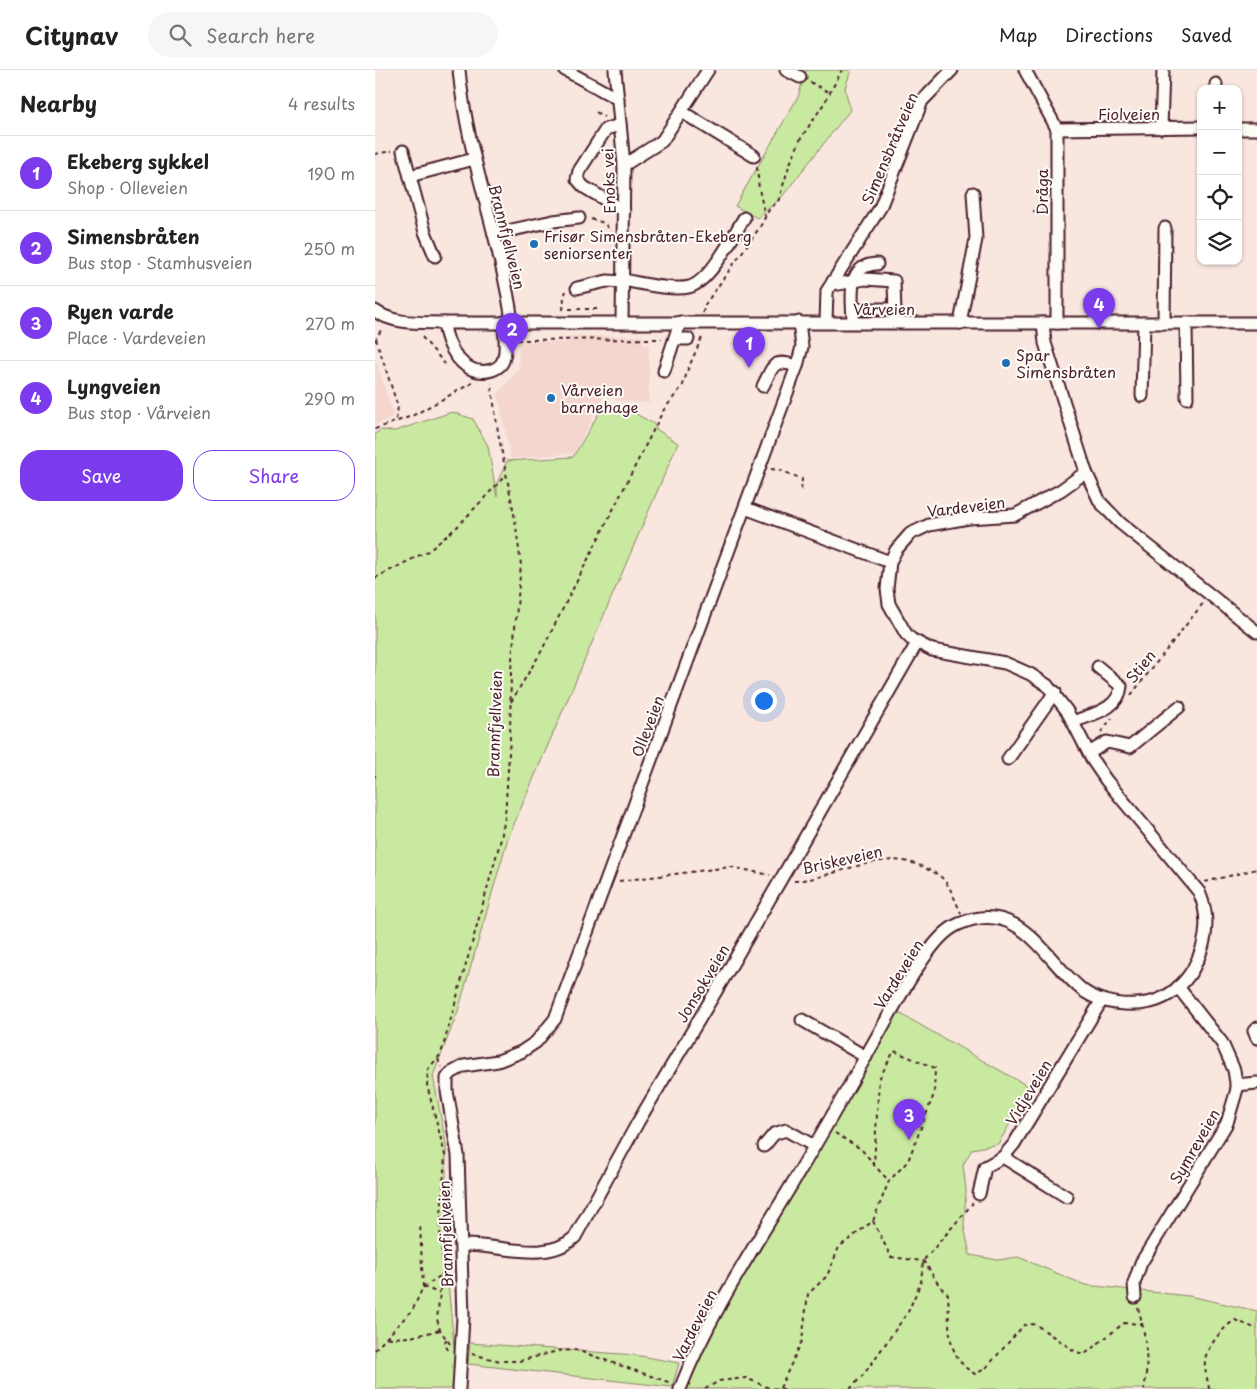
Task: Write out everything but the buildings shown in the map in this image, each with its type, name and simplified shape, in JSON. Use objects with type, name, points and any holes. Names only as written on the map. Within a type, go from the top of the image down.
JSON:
[{"type":"street","name":"Brannfjellveien","points":[[444,322],[448,343],[465,366],[481,372],[497,368],[501,364],[505,357],[508,322],[494,234],[474,159],[459,70]]},
{"type":"street","points":[[565,70],[617,99]]},
{"type":"street","name":"Enoks vei","points":[[615,70],[624,165],[622,322]]},
{"type":"street","points":[[624,165],[663,141],[708,70]]},
{"type":"street","points":[[786,70],[800,77]]},
{"type":"street","name":"Simensbråtveien","points":[[826,322],[825,296],[880,208],[922,101],[952,70]]},
{"type":"street","name":"Dråga","points":[[1025,70],[1057,129],[1057,323]]},
{"type":"street","points":[[1161,128],[1163,70]]},
{"type":"street","points":[[682,112],[754,156]]},
{"type":"street","points":[[620,125],[606,129],[579,171],[577,179],[584,187],[624,211]]},
{"type":"street","name":"Fiolveien","points":[[1057,129],[1197,127]]},
{"type":"street","points":[[1242,128],[1257,129]]},
{"type":"street","points":[[403,151],[425,232],[435,256]]},
{"type":"street","points":[[410,176],[474,159]]},
{"type":"street","points":[[960,323],[976,239],[973,193]]},
{"type":"street","points":[[494,234],[553,221],[579,218]]},
{"type":"street","points":[[577,288],[623,281],[681,288],[694,285],[709,271],[744,218]]},
{"type":"street","points":[[1164,323],[1165,228]]},
{"type":"street","points":[[853,322],[851,291],[855,281],[864,267],[877,264]]},
{"type":"street","points":[[833,281],[839,284],[865,279],[894,281],[895,311],[853,309]]},
{"type":"street","name":"Vårveien","points":[[375,310],[382,316],[399,321],[444,322],[1257,323]]},
{"type":"street","points":[[665,371],[680,322]]},
{"type":"street","name":"Olleveien","points":[[447,1078],[464,1066],[510,1058],[529,1048],[545,1033],[555,1019],[797,366],[802,347],[799,322]]},
{"type":"street","points":[[1043,323],[1045,343],[1094,493],[1110,512],[1209,595],[1257,632]]},
{"type":"street","points":[[1142,396],[1144,323]]},
{"type":"street","points":[[1186,323],[1187,398]]},
{"type":"street","points":[[675,339],[688,339]]},
{"type":"street","points":[[763,386],[776,364],[781,361],[797,366]]},
{"type":"street","name":"Vardeveien","points":[[680,1388],[696,1349],[718,1308],[866,1058],[904,989],[927,953],[946,932],[974,919],[995,919],[1025,931],[1041,944],[1069,977],[1086,992],[1102,1000],[1131,1004],[1146,1003],[1169,995],[1192,970],[1206,936],[1206,907],[1197,888],[1106,780],[1055,692],[1030,674],[1005,663],[931,650],[917,643],[906,634],[889,604],[887,588],[890,562],[896,550],[919,528],[969,518],[1015,515],[1061,490],[1086,472]]},
{"type":"street","points":[[745,508],[890,562]]},
{"type":"street","name":"Jonsokveien","points":[[461,1245],[479,1244],[543,1252],[567,1244],[575,1237],[637,1122],[782,878],[917,643]]},
{"type":"street","points":[[1073,722],[1101,712],[1111,705],[1121,691],[1121,686],[1118,682],[1098,667]]},
{"type":"street","points":[[1008,759],[1055,692]]},
{"type":"street","points":[[1089,752],[1107,742],[1131,747],[1179,707]]},
{"type":"street","name":"Symreveien","points":[[1135,1296],[1134,1283],[1141,1264],[1227,1123],[1233,1107],[1236,1085],[1231,1061],[1222,1043],[1177,987]]},
{"type":"street","name":"Vidjeveien","points":[[979,1194],[985,1167],[1003,1157],[1014,1144],[1102,1000]]},
{"type":"street","points":[[802,1020],[866,1058]]},
{"type":"street","points":[[1257,1028],[1254,1031],[1257,1038]]},
{"type":"street","name":"Brannfjellveien","points":[[447,1078],[447,1091],[458,1154],[463,1318],[459,1389]]},
{"type":"street","points":[[1236,1085],[1257,1083]]},
{"type":"street","points":[[763,1146],[774,1134],[787,1130],[814,1146]]},
{"type":"street","points":[[1003,1157],[1067,1198]]},
{"type":"path","points":[[703,314],[705,306],[769,208],[778,202],[789,166],[801,138],[830,93],[842,70]]},
{"type":"path","points":[[800,77],[830,93]]},
{"type":"path","points":[[375,154],[403,151]]},
{"type":"path","points":[[754,156],[765,216]]},
{"type":"path","points":[[579,218],[604,222],[611,229],[612,236]]},
{"type":"path","points":[[563,310],[565,292],[575,286],[577,288]]},
{"type":"path","points":[[569,309],[600,309]]},
{"type":"path","points":[[383,326],[376,340],[398,407],[396,420]]},
{"type":"path","points":[[509,704],[541,652],[663,411],[683,385],[704,330]]},
{"type":"path","points":[[422,337],[445,364]]},
{"type":"path","points":[[514,340],[675,339]]},
{"type":"path","points":[[375,428],[412,416],[472,383]]},
{"type":"path","name":"Brannfjellveien","points":[[440,1330],[437,1319],[442,1275],[440,1231],[445,1154],[427,1085],[428,1069],[438,1059],[446,1036],[501,840],[510,738],[509,704],[521,565],[491,383]]},
{"type":"path","points":[[771,469],[780,470],[802,479],[801,493]]},
{"type":"path","points":[[375,578],[430,550],[457,527],[506,475]]},
{"type":"path","name":"Stien","points":[[1130,697],[1209,595]]},
{"type":"path","points":[[1099,734],[1118,712]]},
{"type":"path","name":"Briskeveien","points":[[607,880],[620,881],[731,867],[797,881],[842,872],[877,861],[906,860],[923,866],[943,878],[965,922]]},
{"type":"path","points":[[1197,888],[1206,882],[1257,869]]},
{"type":"path","points":[[780,1388],[802,1341],[808,1294],[827,1276],[839,1247],[873,1221],[889,1181],[908,1161],[919,1136],[933,1094],[935,1068],[895,1051],[879,1079],[875,1165]]},
{"type":"path","points":[[825,1127],[861,1149],[889,1181]]},
{"type":"path","points":[[850,1389],[864,1374],[908,1312],[921,1282],[923,1261],[979,1194]]},
{"type":"path","points":[[873,1221],[891,1257],[923,1261],[930,1268],[934,1280],[948,1294],[947,1323],[951,1345],[965,1369],[975,1374],[985,1369],[1024,1325],[1035,1324],[1077,1352],[1085,1354],[1123,1323],[1143,1324]]},
{"type":"path","points":[[375,1350],[413,1309],[423,1287],[420,1224]]},
{"type":"path","points":[[423,1287],[442,1275]]},
{"type":"path","points":[[423,1287],[439,1293]]},
{"type":"path","points":[[1135,1296],[1143,1324],[1147,1376],[1144,1389]]},
{"type":"path","points":[[1209,1389],[1205,1361],[1207,1350],[1225,1326],[1235,1320],[1257,1329]]},
{"type":"path","points":[[388,1338],[411,1337],[440,1330],[455,1347]]},
{"type":"path","points":[[467,1352],[483,1358],[510,1361],[523,1360],[559,1351],[576,1350],[680,1388]]},
{"type":"path","points":[[705,1389],[719,1381],[746,1378],[769,1388],[784,1389]]},
{"type":"shaded area","name":"Vårveien barnehage","points":[[569,336],[643,336],[643,345],[649,345],[649,403],[617,400],[613,395],[605,394],[574,453],[511,459],[498,394],[519,369],[518,342],[569,342]]},
{"type":"shaded area","points":[[375,358],[394,416],[375,425]]},
{"type":"green space","points":[[806,70],[851,70],[845,88],[850,110],[781,198],[757,218],[735,206],[798,97]]},
{"type":"green space","points":[[605,403],[622,406],[654,424],[656,429],[678,443],[508,838],[458,1011],[433,1076],[446,1144],[446,1211],[449,1235],[445,1251],[458,1389],[375,1389],[375,434],[381,430],[395,431],[452,412],[473,419],[488,446],[497,497],[497,483],[507,461],[573,457]]},
{"type":"green space","points":[[892,1009],[1031,1088],[998,1144],[972,1149],[963,1165],[966,1190],[964,1226],[970,1255],[998,1260],[1018,1257],[1085,1285],[1189,1296],[1257,1311],[1257,1389],[673,1389],[695,1336],[719,1293]]},
{"type":"green space","points":[[470,1343],[635,1355],[679,1363],[672,1387],[468,1364]]},
{"type":"place","name":"Frisør Simensbråten-Ekeberg seniorsenter","points":[[534,244]]},
{"type":"place","name":"Lyngveien","points":[[1099,329]]},
{"type":"place","name":"Simensbråten","points":[[512,354]]},
{"type":"place","name":"Spar Simensbråten","points":[[1006,363]]},
{"type":"place","name":"Ekeberg sykkel","points":[[749,368]]},
{"type":"place","name":"Vårveien barnehage","points":[[551,398]]},
{"type":"place","name":"Ryen varde","points":[[909,1140]]}]
